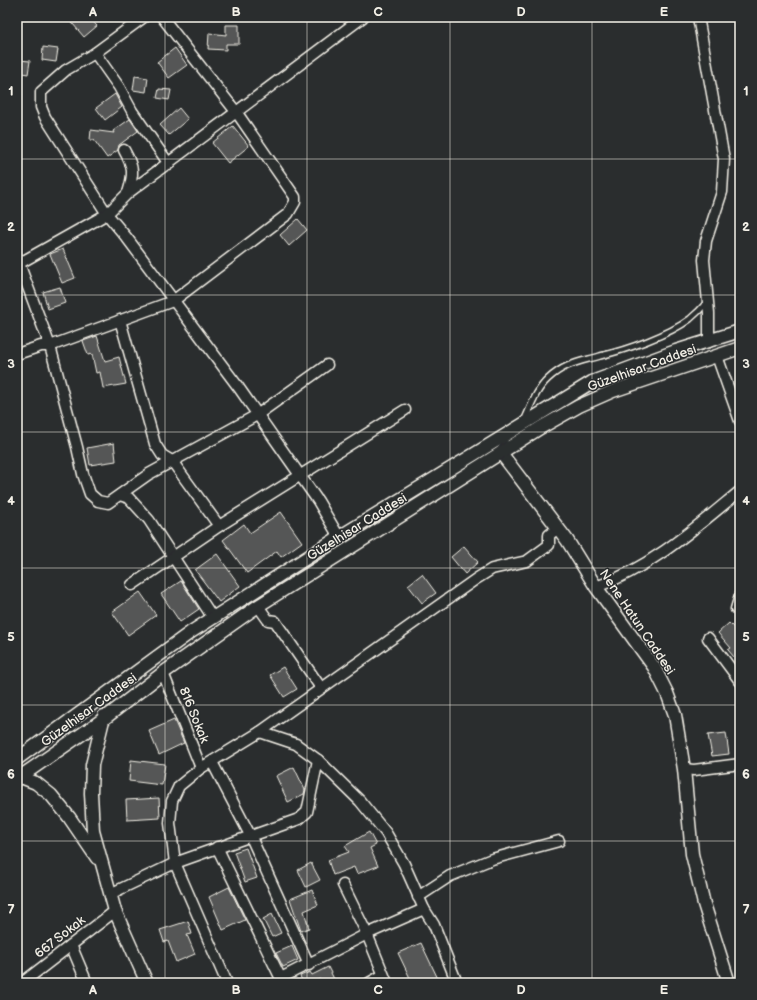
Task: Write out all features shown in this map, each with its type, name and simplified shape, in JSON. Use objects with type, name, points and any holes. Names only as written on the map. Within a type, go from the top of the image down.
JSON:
[{"type":"street","points":[[144,17],[95,53],[66,70],[42,92],[41,107],[45,117],[107,214],[127,238],[239,388],[318,501],[339,537]]},
{"type":"street","points":[[17,354],[41,346],[50,346],[173,301],[288,214],[295,202],[295,197],[237,113],[162,17]]},
{"type":"street","points":[[328,365],[257,415],[149,474],[108,502],[98,501],[90,494],[83,474],[50,346],[18,261],[107,214],[128,193],[169,164],[363,17]]},
{"type":"street","points":[[698,17],[724,158],[722,192],[706,241],[704,260],[708,302],[709,342]]},
{"type":"street","points":[[95,53],[119,87],[132,111],[169,164]]},
{"type":"street","points":[[124,150],[133,166],[133,178],[128,193]]},
{"type":"street","points":[[120,320],[155,444],[162,455],[172,461],[219,526]]},
{"type":"street","name":"Güzelhisar Caddesi","points":[[17,759],[100,700],[191,632],[339,537],[592,382],[676,351],[709,342],[740,331]]},
{"type":"street","name":"Güzelhisar Caddesi","points":[[18,776],[105,718],[163,673],[258,606],[501,453],[579,406],[613,391],[740,348]]},
{"type":"street","points":[[717,356],[740,421]]},
{"type":"street","points":[[132,585],[219,526],[405,410]]},
{"type":"street","points":[[501,453],[523,424]]},
{"type":"street","name":"Nene Hatun Caddesi","points":[[501,453],[558,528],[596,587],[654,667],[667,693],[675,715],[684,769],[692,854],[704,904],[729,983]]},
{"type":"street","points":[[596,587],[645,565],[678,542],[740,491]]},
{"type":"street","points":[[120,495],[129,498],[139,508],[174,557],[213,618]]},
{"type":"street","points":[[227,983],[175,863],[170,822],[172,801],[179,786],[201,768],[260,732],[492,569],[527,561],[538,554],[549,545],[549,535],[558,528]]},
{"type":"street","points":[[740,596],[736,609],[740,612]]},
{"type":"street","points":[[258,606],[268,620],[275,621],[321,688]]},
{"type":"street","points":[[708,638],[740,681]]},
{"type":"street","name":"816 Sokak","points":[[163,673],[201,768]]},
{"type":"street","points":[[100,700],[105,718],[92,765],[91,793],[93,831],[115,911],[147,983]]},
{"type":"street","points":[[260,732],[296,744],[318,760],[360,801],[386,833],[404,864],[418,897],[434,925],[457,983]]},
{"type":"street","points":[[110,894],[175,863],[250,835],[299,819],[308,812],[318,760]]},
{"type":"street","points":[[212,762],[250,835],[309,964]]},
{"type":"street","points":[[684,769],[694,770],[740,764]]},
{"type":"street","points":[[18,776],[36,784],[51,795],[69,817],[102,865]]},
{"type":"street","points":[[418,897],[450,876],[492,859],[559,841]]},
{"type":"street","points":[[217,847],[282,981],[309,964],[367,934],[424,909]]},
{"type":"street","points":[[342,885],[367,934],[385,979],[369,983]]},
{"type":"street","name":"667 Sokak","points":[[22,983],[115,911]]},
{"type":"street","points":[[71,945],[87,983]]},
{"type":"lane","points":[[523,424],[537,391],[547,379],[560,369],[575,362],[600,356],[652,338],[689,319],[708,302]]},
{"type":"building","points":[[67,17],[89,17],[97,26],[84,37]]},
{"type":"building","points":[[226,25],[239,25],[239,44],[226,44],[226,50],[208,49],[209,33],[226,35]]},
{"type":"building","points":[[43,47],[58,49],[56,62],[42,60]]},
{"type":"building","points":[[175,48],[187,65],[169,78],[157,62]]},
{"type":"building","points":[[19,60],[30,61],[28,74],[17,72]]},
{"type":"building","points":[[135,76],[148,78],[146,92],[133,90]]},
{"type":"building","points":[[159,89],[171,90],[169,100],[157,98]]},
{"type":"building","points":[[115,94],[122,107],[105,120],[96,108]]},
{"type":"building","points":[[179,108],[188,119],[169,135],[160,125]]},
{"type":"building","points":[[130,119],[138,131],[119,145],[118,150],[107,158],[94,140],[90,140],[91,130],[114,133],[113,131]]},
{"type":"building","points":[[233,126],[249,146],[228,163],[212,143]]},
{"type":"building","points":[[298,219],[307,230],[289,246],[280,235]]},
{"type":"building","points":[[63,249],[75,278],[62,283],[50,254]]},
{"type":"building","points":[[60,287],[65,303],[48,309],[43,292]]},
{"type":"building","points":[[97,336],[105,361],[119,357],[126,384],[103,388],[100,372],[96,373],[92,354],[88,355],[83,341]]},
{"type":"building","points":[[114,443],[116,461],[90,465],[87,448]]},
{"type":"building","points":[[281,512],[302,542],[281,557],[277,551],[247,573],[223,540],[244,524],[250,533]]},
{"type":"building","points":[[464,546],[478,562],[465,574],[451,557]]},
{"type":"building","points":[[217,554],[240,586],[219,602],[195,570]]},
{"type":"building","points":[[422,574],[436,593],[422,603],[408,585]]},
{"type":"building","points":[[181,581],[199,609],[180,622],[161,594]]},
{"type":"building","points":[[140,592],[156,615],[128,635],[112,612]]},
{"type":"building","points":[[729,623],[740,634],[740,652],[734,657],[728,650],[731,648],[718,633]]},
{"type":"building","points":[[283,667],[297,689],[284,697],[270,675]]},
{"type":"building","points":[[174,720],[184,743],[159,755],[149,731]]},
{"type":"building","points":[[726,733],[729,754],[712,756],[708,735]]},
{"type":"building","points":[[131,760],[165,764],[162,785],[129,781]]},
{"type":"building","points":[[294,767],[305,790],[304,794],[288,802],[276,776]]},
{"type":"building","points":[[159,798],[160,818],[127,820],[126,800]]},
{"type":"building","points":[[369,832],[376,845],[370,848],[378,866],[357,874],[354,867],[333,875],[328,860],[349,852],[345,846]]},
{"type":"building","points":[[246,848],[257,878],[245,882],[234,852]]},
{"type":"building","points":[[311,863],[320,880],[306,887],[298,870]]},
{"type":"building","points":[[229,887],[245,920],[223,930],[209,897]]},
{"type":"building","points":[[312,890],[318,905],[304,911],[309,928],[301,931],[290,899]]},
{"type":"building","points":[[272,914],[281,933],[272,937],[263,919]]},
{"type":"building","points":[[188,921],[192,934],[187,935],[195,954],[176,962],[168,941],[164,942],[160,930]]},
{"type":"building","points":[[421,943],[440,983],[398,983],[410,978],[398,953]]},
{"type":"building","points":[[292,946],[298,960],[283,967],[276,953]]},
{"type":"building","points":[[328,967],[336,983],[321,983],[320,979],[311,983],[303,983],[300,976],[310,972],[312,975]]}]
